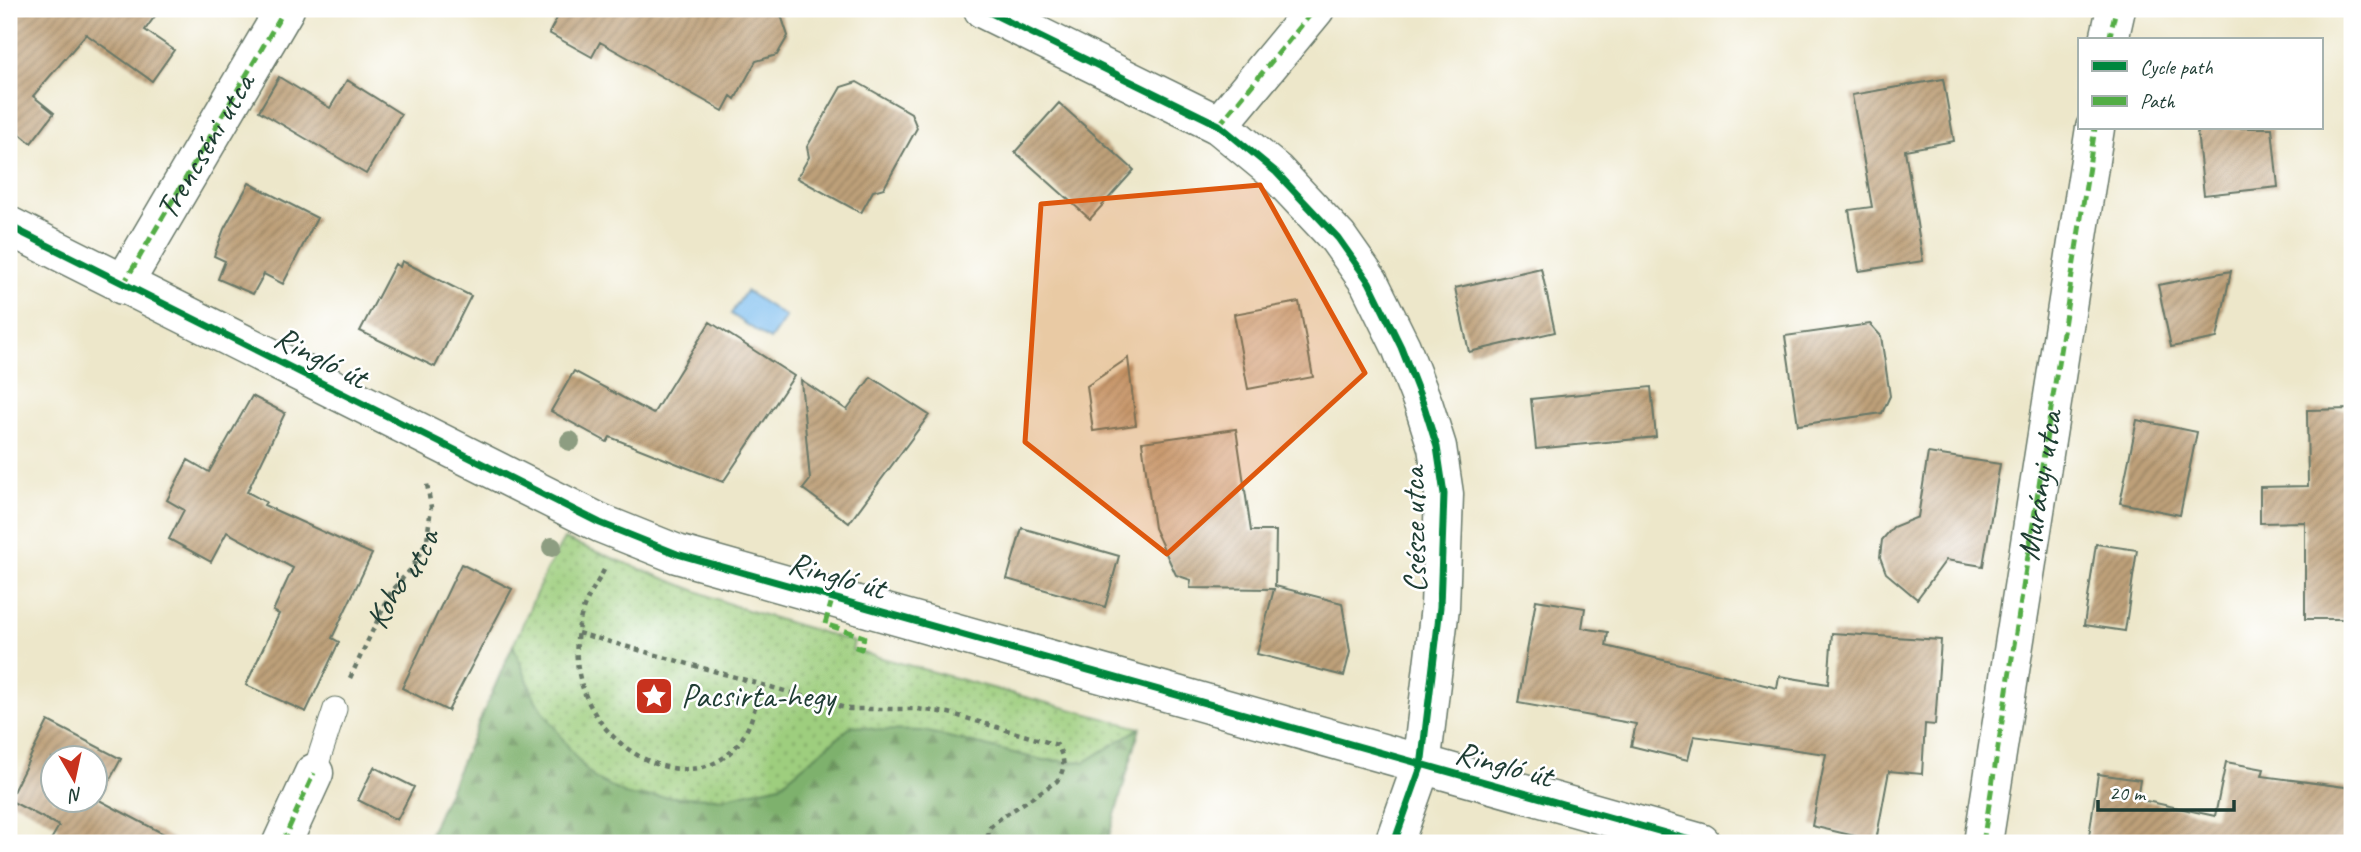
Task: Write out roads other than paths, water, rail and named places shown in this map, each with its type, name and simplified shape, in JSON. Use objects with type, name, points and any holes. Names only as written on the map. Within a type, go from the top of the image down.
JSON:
[{"type":"street","name":"Trencséni utca","points":[[123,285],[285,9]]},
{"type":"street","name":"Csésze utca","points":[[983,9],[1219,125],[1276,172],[1338,238],[1370,282],[1401,347],[1437,447],[1444,494],[1445,545],[1421,766],[1394,843]]},
{"type":"street","points":[[1219,125],[1315,9]]},
{"type":"street","points":[[2109,38],[2116,9]]},
{"type":"street","name":"Murányi utca","points":[[1983,843],[2095,130]]},
{"type":"street","name":"Ringló út","points":[[9,226],[440,444],[625,533],[677,554],[832,600],[1701,843]]},
{"type":"street","points":[[282,843],[314,774]]},
{"type":"lane","points":[[314,774],[335,709]]},
{"type":"water","points":[[746,291],[786,317],[770,340],[731,314]]},
{"type":"place","name":"Pacsirta-hegy","points":[[654,696]]}]
